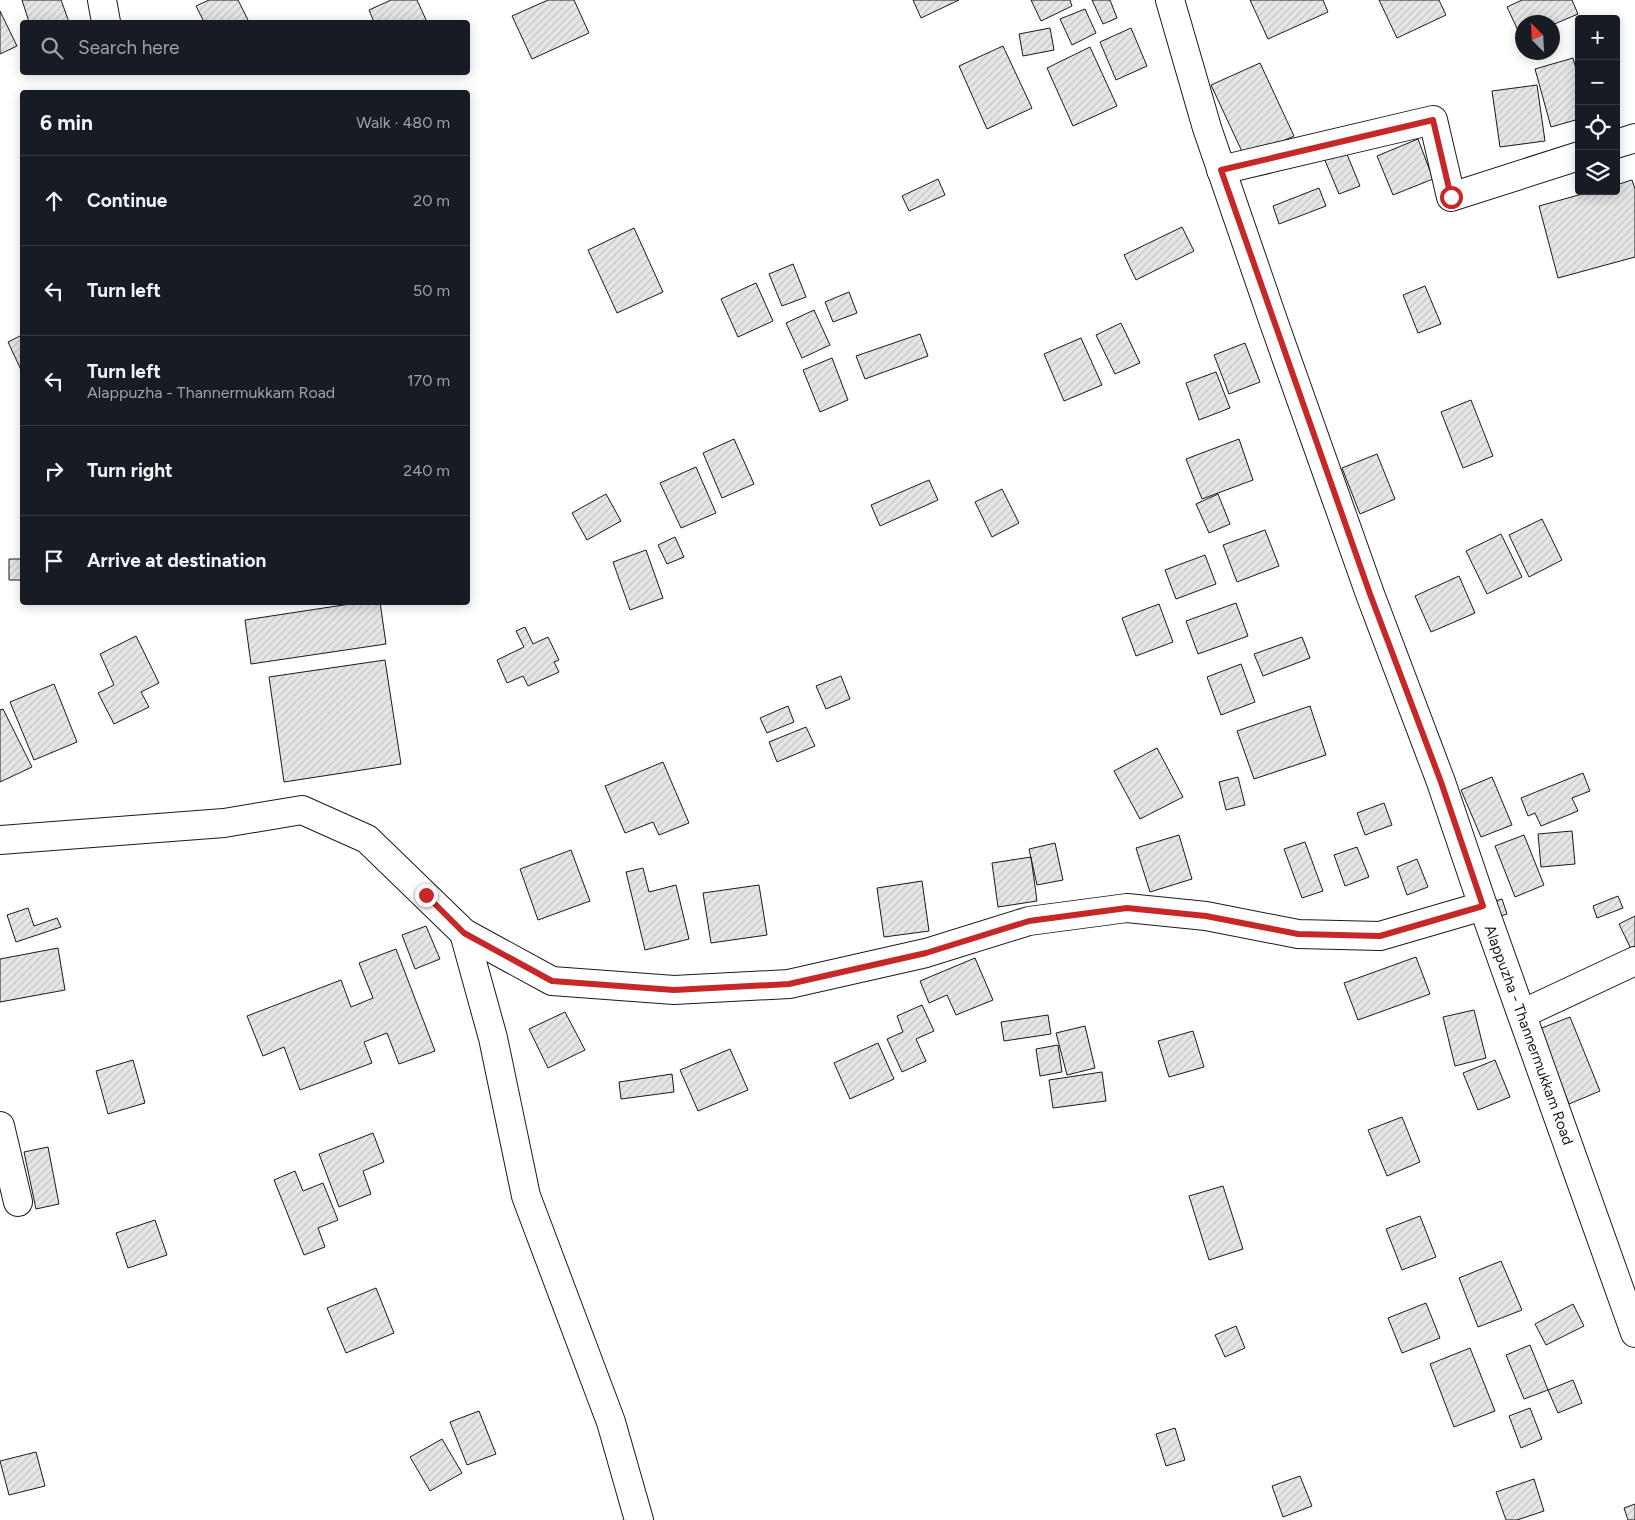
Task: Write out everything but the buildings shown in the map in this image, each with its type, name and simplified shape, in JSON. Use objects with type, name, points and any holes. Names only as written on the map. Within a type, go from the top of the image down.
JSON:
[{"type":"street","points":[[102,0],[106,20]]},
{"type":"street","name":"Alappuzha - Thannermukkam Road","points":[[1170,0],[1221,170],[1366,584],[1441,782],[1483,906],[1635,1333]]},
{"type":"street","points":[[1221,170],[1433,120],[1451,197],[1575,157]]},
{"type":"street","points":[[1620,143],[1635,138]]},
{"type":"street","points":[[0,840],[224,823],[302,810],[367,840],[464,933],[552,981],[674,990],[789,984],[926,953],[1029,921],[1127,908],[1206,916],[1298,934],[1380,936],[1483,906]]},
{"type":"street","points":[[464,933],[493,1038],[526,1196],[610,1422],[639,1520]]},
{"type":"street","points":[[1522,1014],[1635,961]]},
{"type":"street","points":[[0,1126],[18,1202]]},
{"type":"route","points":[[426,895],[464,933],[552,981],[674,990],[789,984],[926,953],[1029,921],[1127,908],[1206,916],[1298,934],[1380,936],[1483,906],[1441,782],[1370,594],[1221,170],[1433,120],[1451,197]]}]
